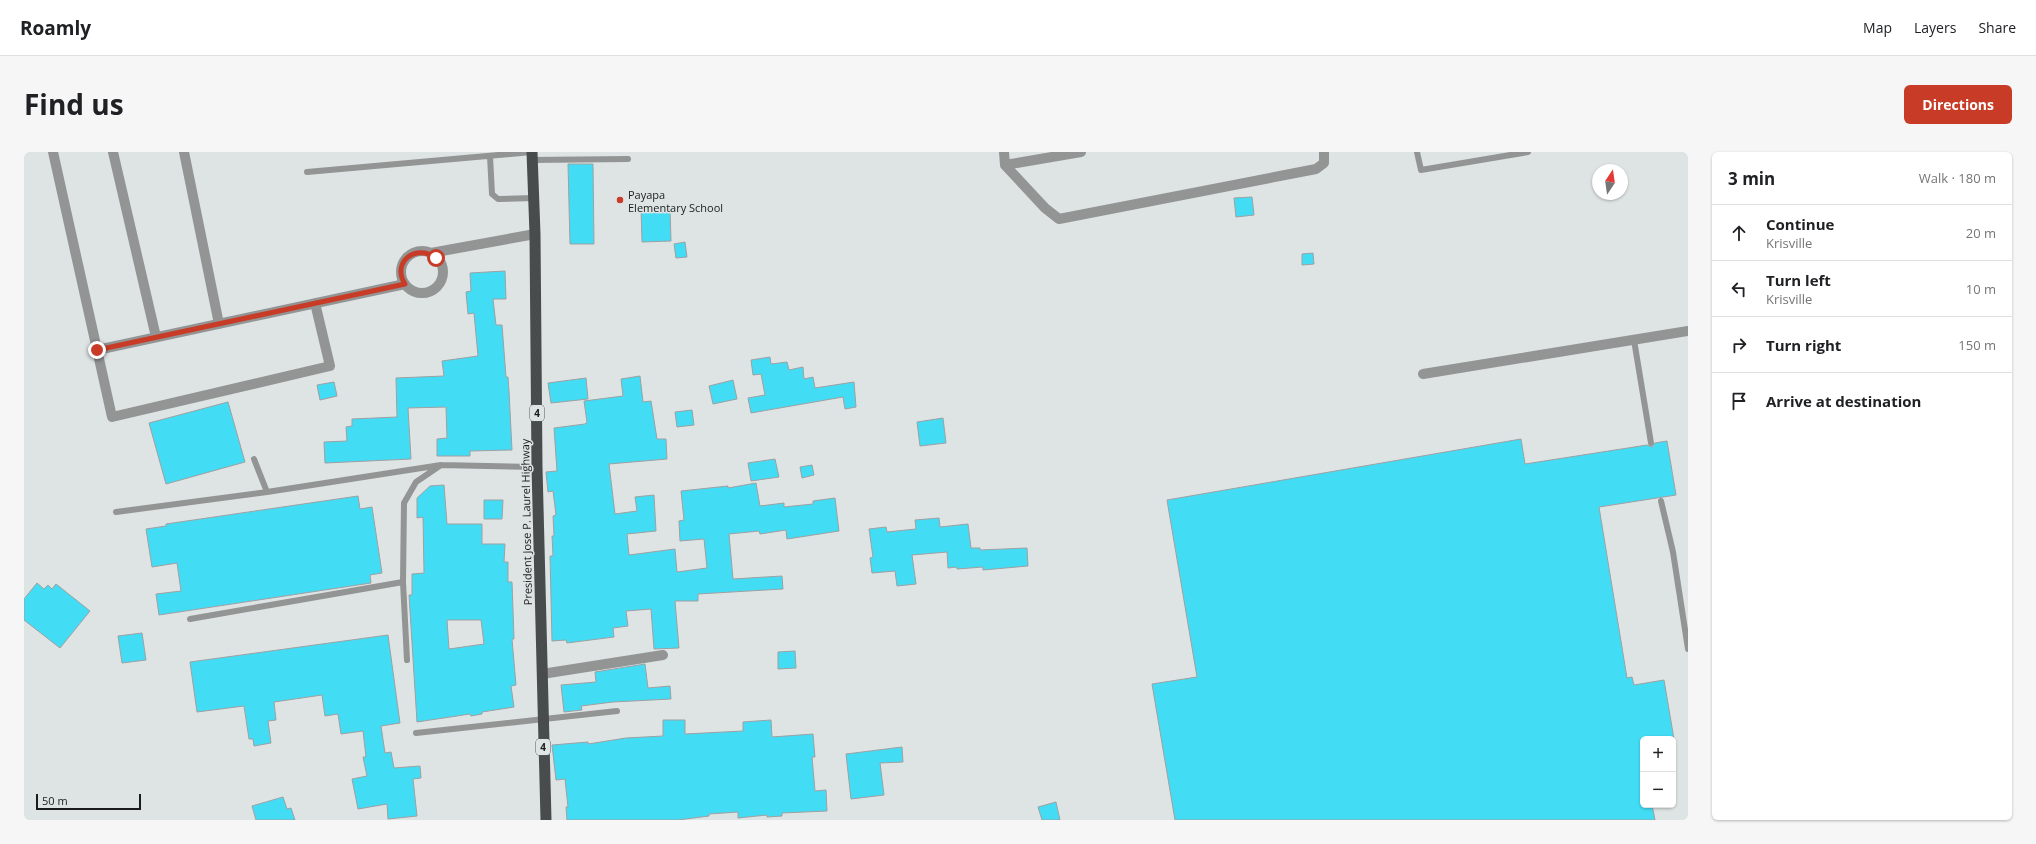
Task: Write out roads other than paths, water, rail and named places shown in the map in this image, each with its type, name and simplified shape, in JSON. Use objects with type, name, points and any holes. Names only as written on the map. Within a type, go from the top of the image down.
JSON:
[{"type":"highway","name":"President Jose P. Laurel Highway","points":[[532,155],[535,234],[537,467],[542,720],[546,820]]},
{"type":"street","points":[[53,152],[112,418],[330,366],[315,304]]},
{"type":"street","points":[[113,152],[156,337]]},
{"type":"street","points":[[184,152],[219,324]]},
{"type":"street","points":[[1004,152],[1005,164],[1045,208],[1059,219],[1316,169],[1324,163],[1324,152]]},
{"type":"street","points":[[1005,164],[1081,152]]},
{"type":"street","points":[[431,253],[441,263],[443,270],[439,284],[434,289],[420,293],[413,291],[405,284],[401,276],[401,270],[406,258],[418,252],[431,253],[535,234]]},
{"type":"street","points":[[97,350],[405,284]]},
{"type":"street","points":[[1423,374],[1688,331]]},
{"type":"street","points":[[542,674],[662,655]]},
{"type":"lane","points":[[1417,152],[1421,170],[1528,152]]},
{"type":"lane","points":[[307,172],[490,156],[532,155],[628,159]]},
{"type":"lane","points":[[490,156],[492,194],[498,199],[534,198]]},
{"type":"lane","points":[[1634,340],[1651,443]]},
{"type":"lane","points":[[254,459],[267,492]]},
{"type":"lane","points":[[116,512],[267,492],[441,465],[537,467]]},
{"type":"lane","points":[[407,660],[403,582],[404,503],[416,482],[441,465]]},
{"type":"lane","points":[[1661,501],[1673,552],[1688,648]]},
{"type":"lane","points":[[190,618],[403,582]]},
{"type":"lane","points":[[416,733],[617,711]]},
{"type":"place","name":"Payapa Elementary School","points":[[620,200]]}]
